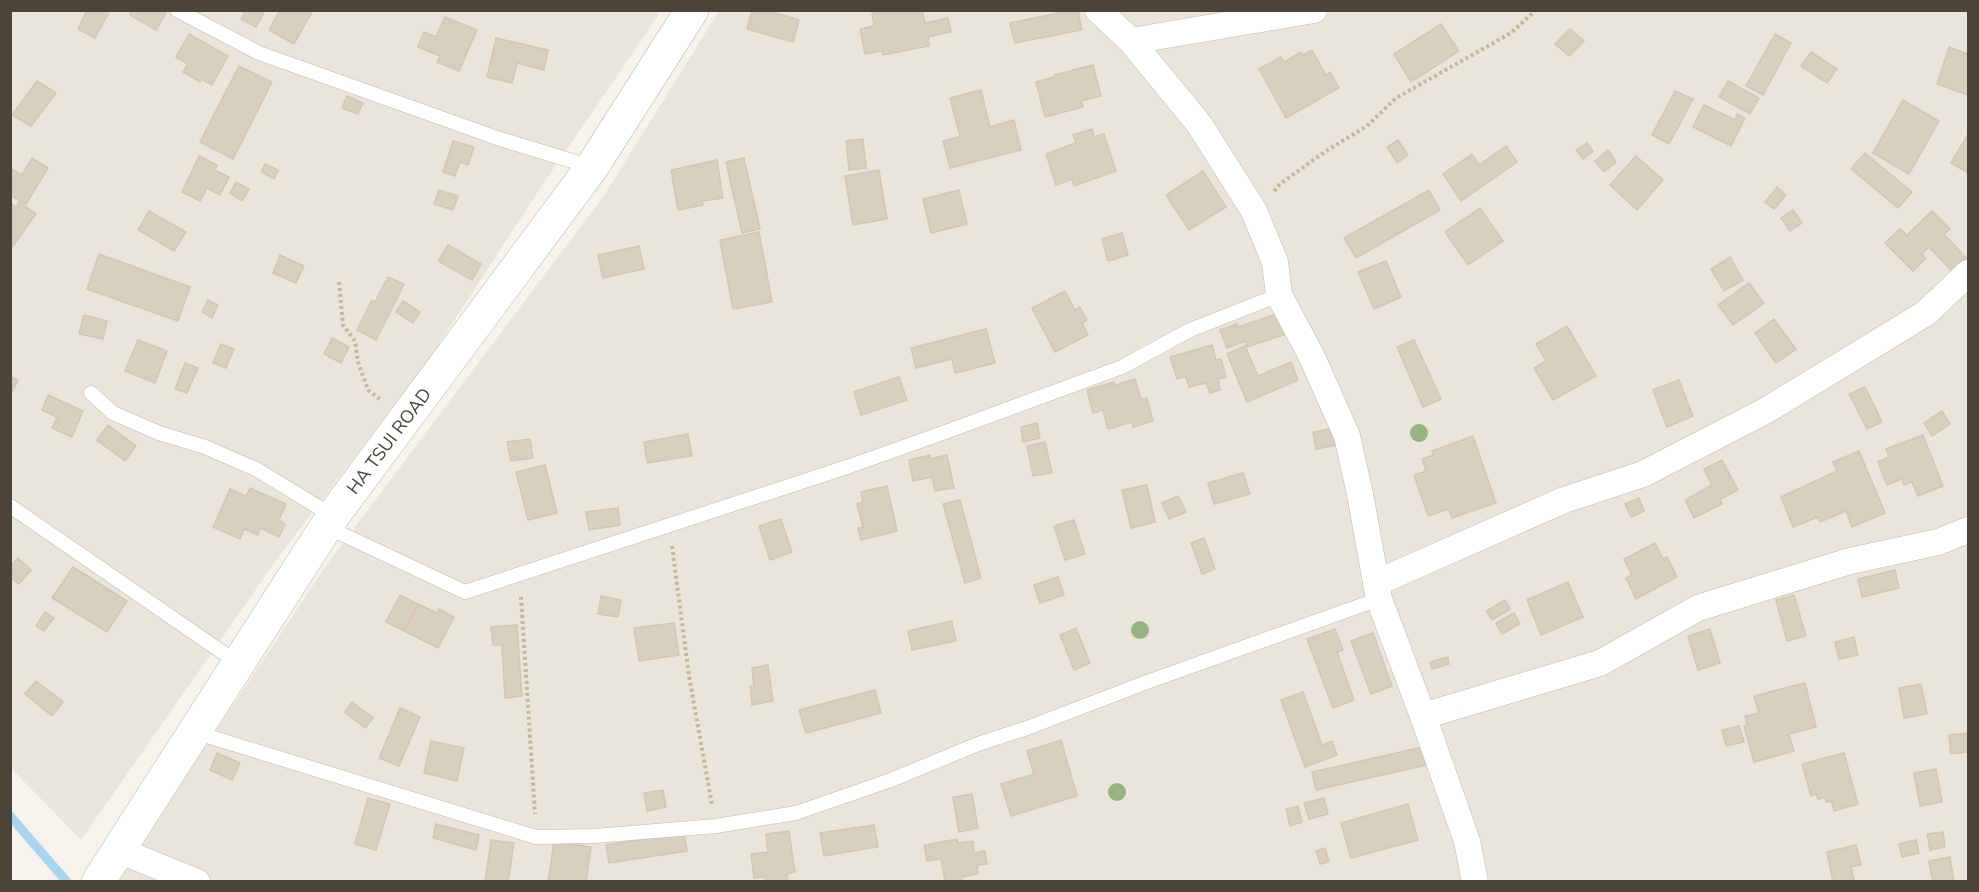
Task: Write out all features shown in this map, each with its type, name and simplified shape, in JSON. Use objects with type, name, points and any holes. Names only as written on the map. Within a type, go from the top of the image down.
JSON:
[{"type":"street","name":"HA TSUI ROAD","points":[[98,882],[330,521],[592,167],[692,10]]},
{"type":"street","points":[[1098,10],[1131,41],[1199,124],[1254,211],[1275,262],[1279,296],[1312,357],[1347,436],[1378,591],[1467,841],[1475,882]]},
{"type":"street","points":[[1131,41],[1314,10]]},
{"type":"street","points":[[1378,591],[1564,500],[1643,474],[1767,410],[1926,313],[1968,273]]},
{"type":"street","points":[[1424,716],[1600,663],[1698,608],[1850,561],[1938,542],[1968,530]]},
{"type":"street","points":[[118,850],[197,882]]},
{"type":"lane","points":[[177,10],[259,53],[500,139],[592,167]]},
{"type":"lane","points":[[91,393],[113,413],[159,433],[206,447],[256,470],[330,521],[465,592],[850,466],[1122,367],[1190,330],[1279,296]]},
{"type":"lane","points":[[10,506],[238,663]]},
{"type":"lane","points":[[194,732],[536,837],[595,836],[716,826],[796,813],[891,780],[978,744],[1028,728],[1378,591]]},
{"type":"path","points":[[1254,211],[1280,184],[1326,151],[1367,126],[1396,98],[1511,33],[1536,10]]},
{"type":"path","points":[[339,282],[343,325],[356,341],[358,362],[368,390],[406,417]]},
{"type":"path","points":[[669,524],[689,676],[716,826]]},
{"type":"path","points":[[520,575],[536,837]]},
{"type":"shaded area","points":[[11,11],[660,11],[543,184],[429,359],[277,559],[81,840],[11,768]]},
{"type":"shaded area","points":[[719,11],[1968,11],[1968,881],[115,882],[328,563],[605,194]]},
{"type":"building","points":[[87,10],[110,10],[95,38],[78,29]]},
{"type":"building","points":[[132,10],[162,10],[166,13],[156,30],[130,15]]},
{"type":"building","points":[[246,10],[265,10],[256,27],[241,19]]},
{"type":"building","points":[[280,10],[313,10],[294,44],[269,30]]},
{"type":"building","points":[[752,10],[766,10],[799,20],[793,42],[747,29]]},
{"type":"building","points":[[894,10],[895,13],[908,10],[908,13],[922,10],[925,23],[948,18],[951,32],[928,37],[929,46],[883,55],[882,51],[865,54],[860,29],[874,26],[872,12]]},
{"type":"building","points":[[1078,10],[1082,30],[1015,43],[1010,23]]},
{"type":"building","points":[[445,17],[477,30],[459,71],[437,62],[440,56],[418,47],[424,32],[436,37]]},
{"type":"building","points":[[1441,24],[1459,51],[1411,82],[1394,54]]},
{"type":"building","points":[[1570,29],[1584,41],[1569,56],[1555,44]]},
{"type":"building","points":[[189,34],[228,56],[212,85],[201,79],[200,82],[183,72],[188,64],[176,57]]},
{"type":"building","points":[[1775,34],[1791,43],[1763,95],[1746,86]]},
{"type":"building","points":[[496,38],[548,50],[544,70],[517,63],[512,83],[487,77]]},
{"type":"building","points":[[1949,47],[1968,54],[1968,95],[1937,84]]},
{"type":"building","points":[[1312,50],[1326,75],[1330,72],[1339,88],[1286,118],[1259,69],[1281,57],[1284,62],[1301,52],[1303,55]]},
{"type":"building","points":[[1811,52],[1837,69],[1827,83],[1801,66]]},
{"type":"building","points":[[1093,65],[1101,96],[1081,101],[1083,107],[1045,117],[1036,82]]},
{"type":"building","points":[[239,66],[272,82],[233,159],[200,142]]},
{"type":"building","points":[[37,81],[56,93],[31,126],[12,115]]},
{"type":"building","points":[[1728,81],[1759,98],[1750,114],[1719,97]]},
{"type":"building","points":[[981,90],[990,127],[1014,120],[1021,150],[950,168],[943,141],[960,137],[950,98]]},
{"type":"building","points":[[1675,91],[1693,99],[1669,144],[1652,135]]},
{"type":"building","points":[[347,96],[363,103],[358,114],[342,108]]},
{"type":"building","points":[[1903,100],[1939,121],[1909,174],[1873,153]]},
{"type":"building","points":[[1704,105],[1735,120],[1737,114],[1745,118],[1731,146],[1693,127]]},
{"type":"building","points":[[1092,129],[1094,137],[1104,134],[1116,171],[1074,186],[1072,179],[1056,185],[1046,154],[1076,143],[1073,135]]},
{"type":"building","points":[[1968,134],[1968,173],[1951,163]]},
{"type":"building","points":[[863,139],[866,168],[849,170],[846,141]]},
{"type":"building","points":[[1398,140],[1408,155],[1397,163],[1387,147]]},
{"type":"building","points":[[453,141],[474,147],[468,165],[460,162],[455,176],[443,172]]},
{"type":"building","points":[[1587,143],[1593,151],[1583,159],[1576,150]]},
{"type":"building","points":[[1506,146],[1517,162],[1461,201],[1443,174],[1472,154],[1479,165]]},
{"type":"building","points":[[1608,150],[1616,162],[1604,172],[1595,161]]},
{"type":"building","points":[[1865,153],[1912,192],[1898,208],[1851,169]]},
{"type":"building","points":[[199,156],[217,165],[215,170],[229,177],[220,195],[207,188],[200,201],[182,192]]},
{"type":"building","points":[[1636,156],[1663,180],[1637,210],[1610,185]]},
{"type":"building","points":[[32,158],[48,168],[26,204],[10,195],[10,170],[22,175]]},
{"type":"building","points":[[744,158],[760,229],[742,233],[726,162]]},
{"type":"building","points":[[717,160],[723,198],[702,201],[703,205],[678,210],[671,170]]},
{"type":"building","points":[[265,164],[278,170],[274,179],[261,172]]},
{"type":"building","points":[[879,170],[887,219],[853,225],[845,176]]},
{"type":"building","points":[[1203,171],[1226,207],[1189,230],[1166,195]]},
{"type":"building","points":[[236,182],[249,189],[242,201],[230,193]]},
{"type":"building","points":[[1777,187],[1786,195],[1774,209],[1765,202]]},
{"type":"building","points":[[439,190],[458,196],[453,210],[434,204]]},
{"type":"building","points":[[959,190],[967,224],[931,233],[923,199]]},
{"type":"building","points":[[1429,190],[1440,210],[1356,258],[1344,238]]},
{"type":"building","points":[[19,202],[36,214],[12,247],[10,246],[10,203],[16,207]]},
{"type":"building","points":[[1480,208],[1503,241],[1468,265],[1445,232]]},
{"type":"building","points":[[1793,210],[1802,223],[1790,231],[1781,218]]},
{"type":"building","points":[[149,211],[186,232],[174,251],[138,230]]},
{"type":"building","points":[[1932,211],[1950,229],[1944,234],[1968,260],[1955,274],[1929,247],[1922,254],[1926,258],[1913,271],[1885,243],[1900,229],[1907,235]]},
{"type":"building","points":[[759,232],[772,302],[733,309],[720,240]]},
{"type":"building","points":[[1122,233],[1128,255],[1108,261],[1102,239]]},
{"type":"building","points":[[448,245],[481,264],[472,280],[438,261]]},
{"type":"building","points":[[639,246],[644,269],[603,278],[598,255]]},
{"type":"building","points":[[99,254],[190,287],[178,321],[87,289]]},
{"type":"building","points":[[280,255],[304,266],[296,283],[273,273]]},
{"type":"building","points":[[1730,257],[1743,280],[1724,291],[1711,269]]},
{"type":"building","points":[[1386,261],[1401,297],[1374,309],[1358,272]]},
{"type":"building","points":[[388,277],[404,284],[376,340],[357,330],[372,300],[375,302]]},
{"type":"building","points":[[1749,283],[1764,303],[1733,325],[1718,305]]},
{"type":"building","points":[[1065,291],[1075,310],[1080,307],[1087,320],[1082,323],[1088,335],[1055,352],[1032,308]]},
{"type":"building","points":[[208,300],[218,305],[212,318],[202,312]]},
{"type":"building","points":[[403,301],[420,312],[413,323],[396,312]]},
{"type":"building","points":[[1279,313],[1286,334],[1247,347],[1245,341],[1227,348],[1220,330],[1237,324],[1238,327]]},
{"type":"building","points":[[84,315],[107,321],[103,339],[79,334]]},
{"type":"building","points":[[1774,319],[1796,349],[1776,363],[1755,333]]},
{"type":"building","points":[[1567,326],[1596,376],[1553,400],[1534,368],[1546,361],[1536,344]]},
{"type":"building","points":[[986,329],[995,363],[955,373],[952,359],[916,368],[911,348]]},
{"type":"building","points":[[332,338],[349,347],[341,363],[324,354]]},
{"type":"building","points":[[138,340],[167,351],[155,383],[125,371]]},
{"type":"building","points":[[1414,340],[1441,399],[1423,407],[1397,347]]},
{"type":"building","points":[[221,344],[234,349],[226,368],[213,363]]},
{"type":"building","points":[[1212,345],[1216,360],[1221,359],[1226,377],[1218,379],[1220,390],[1210,393],[1206,383],[1189,387],[1186,376],[1177,379],[1170,357]]},
{"type":"building","points":[[1245,346],[1258,376],[1291,362],[1298,380],[1247,402],[1227,354]]},
{"type":"building","points":[[185,363],[198,368],[187,393],[175,389]]},
{"type":"building","points":[[10,376],[18,380],[10,396]]},
{"type":"building","points":[[899,377],[907,400],[861,415],[854,392]]},
{"type":"building","points":[[1135,379],[1141,399],[1147,398],[1153,421],[1133,427],[1132,422],[1108,429],[1103,410],[1093,413],[1087,390]]},
{"type":"building","points":[[1679,380],[1693,416],[1667,427],[1653,390]]},
{"type":"building","points":[[1865,387],[1882,422],[1867,429],[1849,394]]},
{"type":"building","points":[[48,395],[83,411],[72,437],[52,428],[57,417],[42,410]]},
{"type":"building","points":[[1942,411],[1950,424],[1932,436],[1924,423]]},
{"type":"building","points":[[1037,423],[1040,438],[1023,442],[1021,427]]},
{"type":"building","points":[[108,425],[136,446],[125,461],[97,440]]},
{"type":"building","points":[[1334,428],[1337,445],[1316,449],[1313,432]]},
{"type":"building","points":[[688,434],[692,456],[647,463],[644,442]]},
{"type":"building","points":[[1923,435],[1943,486],[1918,496],[1912,482],[1904,485],[1902,479],[1887,485],[1878,462],[1889,457],[1886,449]]},
{"type":"building","points":[[1473,436],[1496,503],[1452,518],[1449,509],[1428,516],[1414,475],[1426,471],[1422,459],[1433,455],[1432,451]]},
{"type":"building","points":[[530,439],[533,458],[511,461],[507,442]]},
{"type":"building","points":[[1045,442],[1052,473],[1033,476],[1027,446]]},
{"type":"building","points":[[1859,451],[1885,513],[1852,527],[1846,511],[1820,522],[1818,517],[1793,527],[1781,497],[1837,471],[1833,462]]},
{"type":"building","points":[[930,455],[930,459],[947,455],[954,488],[935,491],[932,477],[913,481],[909,460]]},
{"type":"building","points":[[1722,460],[1738,490],[1720,499],[1722,504],[1694,518],[1685,500],[1712,485],[1704,469]]},
{"type":"building","points":[[545,465],[557,513],[528,520],[516,472]]},
{"type":"building","points":[[1243,473],[1250,494],[1214,504],[1208,483]]},
{"type":"building","points":[[1147,485],[1155,522],[1131,528],[1122,490]]},
{"type":"building","points":[[887,486],[897,531],[861,540],[858,528],[863,527],[857,504],[863,502],[861,492]]},
{"type":"building","points":[[250,488],[286,504],[279,520],[285,524],[279,537],[260,528],[258,535],[244,529],[240,539],[213,527],[230,489],[246,496]]},
{"type":"building","points":[[1178,496],[1186,512],[1169,519],[1162,503]]},
{"type":"building","points":[[1639,498],[1644,511],[1631,517],[1625,504]]},
{"type":"building","points":[[960,500],[981,578],[965,583],[943,504]]},
{"type":"building","points":[[618,508],[620,525],[589,530],[586,512]]},
{"type":"building","points":[[781,519],[792,552],[770,560],[759,526]]},
{"type":"building","points":[[1074,520],[1085,554],[1065,560],[1054,526]]},
{"type":"building","points":[[1204,538],[1215,569],[1202,574],[1191,543]]},
{"type":"building","points":[[1655,543],[1663,559],[1667,557],[1677,577],[1636,599],[1626,578],[1632,575],[1624,559]]},
{"type":"building","points":[[18,558],[31,570],[19,584],[10,577],[10,566]]},
{"type":"building","points":[[73,567],[127,601],[107,632],[52,598]]},
{"type":"building","points":[[1895,570],[1899,588],[1862,597],[1858,579]]},
{"type":"building","points":[[1058,577],[1064,595],[1040,603],[1034,585]]},
{"type":"building","points":[[1568,582],[1583,617],[1541,635],[1527,600]]},
{"type":"building","points":[[400,595],[418,604],[404,631],[386,622]]},
{"type":"building","points":[[1794,595],[1806,636],[1787,641],[1776,600]]},
{"type":"building","points":[[601,596],[621,600],[618,617],[598,614]]},
{"type":"building","points":[[1505,600],[1510,609],[1492,620],[1486,611]]},
{"type":"building","points":[[418,604],[437,613],[439,609],[454,617],[438,648],[404,631]]},
{"type":"building","points":[[45,612],[54,618],[44,631],[36,626]]},
{"type":"building","points":[[1514,613],[1520,624],[1502,634],[1496,623]]},
{"type":"building","points":[[952,621],[956,641],[912,650],[908,631]]},
{"type":"building","points":[[674,623],[679,655],[639,661],[634,628]]},
{"type":"building","points":[[517,625],[522,696],[505,698],[502,645],[493,645],[491,627]]},
{"type":"building","points":[[1076,628],[1090,663],[1074,670],[1060,635]]},
{"type":"building","points":[[1335,629],[1343,650],[1337,652],[1354,700],[1333,708],[1307,639]]},
{"type":"building","points":[[1710,629],[1720,663],[1698,670],[1688,636]]},
{"type":"building","points":[[1373,633],[1392,686],[1371,694],[1351,641]]},
{"type":"building","points":[[1854,637],[1858,655],[1839,659],[1835,642]]},
{"type":"building","points":[[1448,657],[1449,664],[1432,669],[1430,662]]},
{"type":"building","points":[[768,665],[773,701],[752,705],[750,686],[754,686],[752,668]]},
{"type":"building","points":[[36,681],[63,702],[52,716],[25,694]]},
{"type":"building","points":[[1805,683],[1816,727],[1789,734],[1794,751],[1754,762],[1744,726],[1747,725],[1745,716],[1759,713],[1754,696]]},
{"type":"building","points":[[1921,684],[1927,714],[1904,718],[1899,688]]},
{"type":"building","points":[[875,690],[881,713],[806,733],[799,710]]},
{"type":"building","points":[[1303,692],[1322,745],[1332,741],[1337,755],[1305,767],[1281,700]]},
{"type":"building","points":[[352,702],[373,718],[365,728],[345,712]]},
{"type":"building","points":[[400,708],[420,717],[399,766],[379,758]]},
{"type":"building","points":[[1739,726],[1744,742],[1726,746],[1722,730]]},
{"type":"building","points":[[1968,733],[1968,752],[1951,754],[1949,735]]},
{"type":"building","points":[[1061,740],[1077,796],[1011,816],[1001,784],[1034,774],[1027,751]]},
{"type":"building","points":[[431,741],[464,748],[457,781],[424,773]]},
{"type":"building","points":[[1423,747],[1427,765],[1316,790],[1312,772]]},
{"type":"building","points":[[217,753],[240,763],[232,780],[210,770]]},
{"type":"building","points":[[1844,753],[1858,804],[1834,811],[1831,801],[1826,802],[1825,797],[1818,799],[1816,794],[1811,796],[1802,764]]},
{"type":"building","points":[[1936,769],[1942,802],[1920,806],[1914,773]]},
{"type":"building","points":[[663,790],[666,807],[647,811],[644,793]]},
{"type":"building","points":[[972,794],[978,828],[959,832],[953,797]]},
{"type":"building","points":[[368,798],[390,804],[376,850],[355,844]]},
{"type":"building","points":[[1324,798],[1328,814],[1309,819],[1304,803]]},
{"type":"building","points":[[1408,804],[1418,840],[1351,858],[1341,823]]},
{"type":"building","points":[[1298,806],[1302,822],[1290,826],[1286,809]]},
{"type":"building","points":[[436,824],[479,835],[476,850],[433,838]]},
{"type":"building","points":[[874,825],[878,847],[824,856],[820,833]]},
{"type":"building","points":[[789,831],[795,872],[787,874],[788,882],[766,882],[765,877],[754,878],[751,854],[768,852],[766,834]]},
{"type":"building","points":[[1943,832],[1945,847],[1930,850],[1927,834]]},
{"type":"building","points":[[684,833],[687,851],[609,863],[606,845]]},
{"type":"building","points":[[957,839],[958,843],[973,841],[974,853],[985,851],[987,864],[977,865],[978,874],[962,877],[962,882],[945,882],[941,859],[927,861],[924,845]]},
{"type":"building","points":[[491,840],[514,843],[508,882],[485,882]]},
{"type":"building","points":[[1916,840],[1919,853],[1902,857],[1899,844]]},
{"type":"building","points":[[554,842],[591,847],[586,882],[548,882]]},
{"type":"building","points":[[1856,845],[1861,865],[1851,867],[1854,880],[1833,882],[1827,852]]},
{"type":"building","points":[[1325,848],[1329,862],[1320,864],[1316,851]]},
{"type":"building","points":[[1950,857],[1954,882],[1933,882],[1929,861]]},
{"type":"waterway","points":[[10,816],[67,882]]}]
